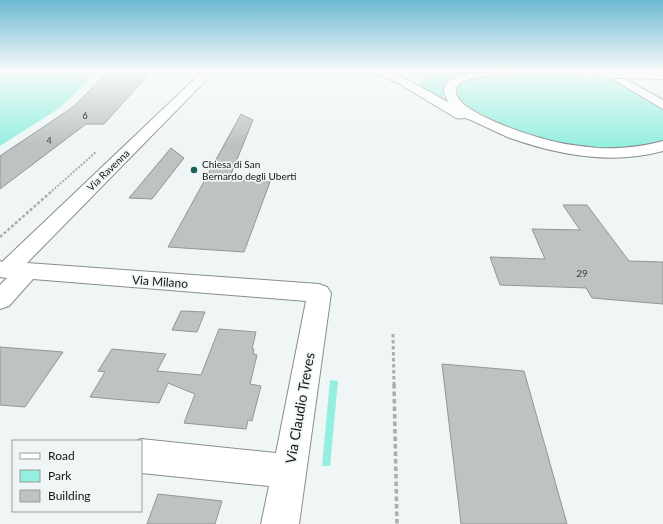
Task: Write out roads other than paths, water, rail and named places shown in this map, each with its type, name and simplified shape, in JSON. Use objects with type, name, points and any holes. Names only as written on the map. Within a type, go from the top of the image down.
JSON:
[{"type":"main road","name":"Via Ravenna","points":[[0,300],[11,270],[186,95]]},
{"type":"main road","points":[[427,95],[483,126],[527,144],[572,153],[663,161]]},
{"type":"main road","points":[[450,95],[460,108],[477,118],[510,134],[544,144],[576,149],[613,152],[642,151],[663,146]]},
{"type":"main road","points":[[649,95],[663,105]]},
{"type":"main road","name":"Via Milano","points":[[11,270],[319,293]]},
{"type":"main road","name":"Via Claudio Treves","points":[[280,524],[319,293]]},
{"type":"main road","points":[[142,456],[289,471]]},
{"type":"place","name":"Chiesa di San Bernardo degli Uberti","points":[[194,170]]}]
